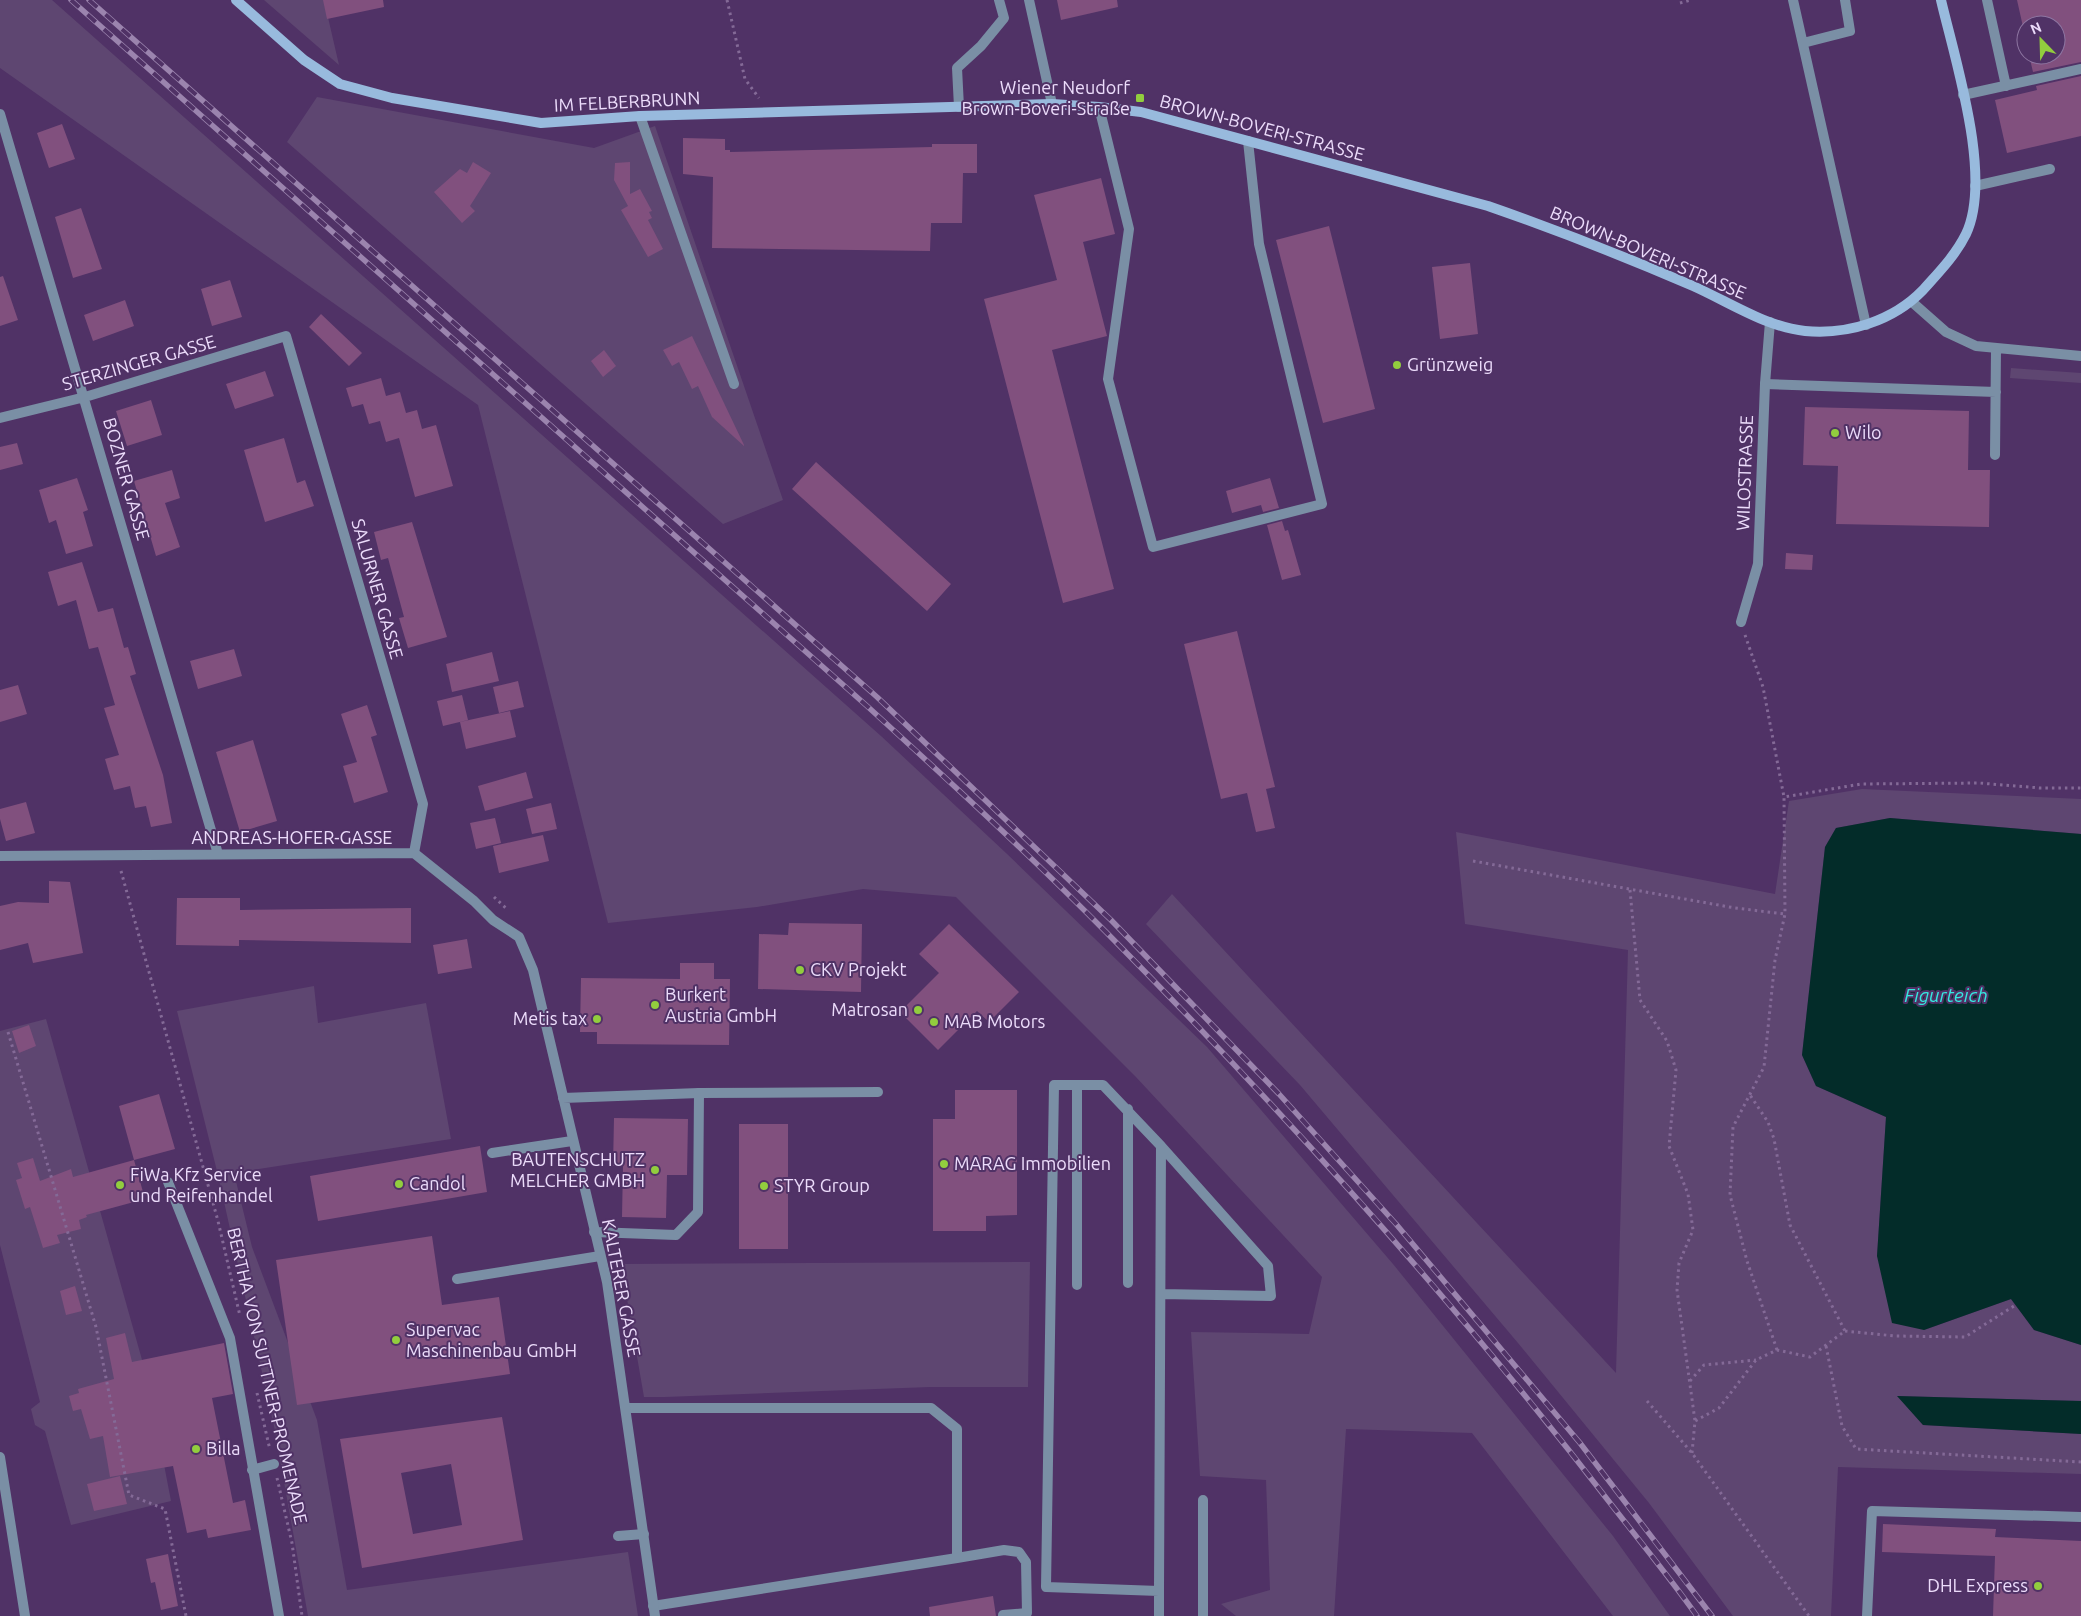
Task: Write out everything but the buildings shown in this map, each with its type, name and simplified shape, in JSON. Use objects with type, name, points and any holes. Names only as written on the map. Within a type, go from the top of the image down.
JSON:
[{"type":"street","name":"IM FELBERBRUNN","points":[[236,0],[304,60],[340,84],[392,98],[541,123],[640,116],[770,114],[1052,104]]},
{"type":"street","points":[[959,107],[957,68],[981,46],[1004,18],[999,0]]},
{"type":"street","points":[[1029,0],[1052,104]]},
{"type":"street","points":[[1793,0],[1866,325]]},
{"type":"street","points":[[1803,43],[1850,31],[1845,0]]},
{"type":"street","name":"BROWN-BOVERI-STRASSE","points":[[1052,104],[1141,112],[1479,204],[1532,222],[1692,286],[1770,322],[1805,331],[1838,330],[1866,325],[1893,315],[1912,302],[1951,259],[1966,233],[1975,204],[1974,160],[1963,95],[1941,0]]},
{"type":"street","points":[[1987,0],[2006,86]]},
{"type":"street","points":[[1963,95],[2081,69]]},
{"type":"street","points":[[1098,107],[1128,229],[1108,379],[1153,547],[1322,504],[1259,244],[1248,141]]},
{"type":"street","name":"BOZNER GASSE","points":[[0,114],[85,397],[218,854]]},
{"type":"street","points":[[640,116],[734,384]]},
{"type":"street","points":[[1975,186],[2050,169]]},
{"type":"street","points":[[1912,302],[1946,332],[1976,346],[2081,356]]},
{"type":"street","name":"WILOSTRASSE","points":[[1741,622],[1758,564],[1765,384],[1770,322]]},
{"type":"street","name":"STERZINGER GASSE","points":[[0,418],[85,397],[286,336]]},
{"type":"street","name":"SALURNER GASSE","points":[[286,336],[423,804],[414,854]]},
{"type":"street","points":[[1995,455],[1996,349]]},
{"type":"street","points":[[1765,384],[1996,392]]},
{"type":"street","name":"ANDREAS-HOFER-GASSE","points":[[0,856],[414,854],[474,901],[493,920],[519,937],[533,970]]},
{"type":"street","name":"KALTERER GASSE","points":[[533,970],[606,1282],[626,1408],[654,1611]]},
{"type":"street","points":[[1159,1591],[1046,1587],[1054,1085],[1103,1086],[1128,1109],[1268,1266],[1271,1296],[1161,1294]]},
{"type":"street","points":[[1077,1085],[1077,1285]]},
{"type":"street","points":[[562,1098],[878,1092]]},
{"type":"street","points":[[594,1232],[676,1235],[698,1212],[699,1094]]},
{"type":"street","points":[[1128,1109],[1128,1283]]},
{"type":"street","points":[[492,1153],[572,1141]]},
{"type":"street","points":[[1159,1616],[1161,1146]]},
{"type":"street","points":[[168,1182],[230,1338],[279,1616]]},
{"type":"street","points":[[457,1279],[600,1256]]},
{"type":"street","points":[[626,1408],[931,1408],[957,1428],[957,1558]]},
{"type":"street","points":[[0,1458],[25,1616]]},
{"type":"street","points":[[252,1470],[274,1464]]},
{"type":"street","points":[[1203,1500],[1203,1616]]},
{"type":"street","points":[[1868,1616],[1872,1511],[2081,1517]]},
{"type":"street","points":[[618,1536],[644,1534]]},
{"type":"street","points":[[654,1611],[746,1590],[1004,1550],[1019,1552],[1026,1562],[1027,1613],[1003,1615]]},
{"type":"path","points":[[727,0],[745,80],[770,114]]},
{"type":"path","points":[[1680,3],[1691,0]]},
{"type":"path","points":[[1741,622],[1763,687],[1784,797],[1785,914],[1775,960],[1764,1067],[1733,1128],[1730,1195],[1747,1261],[1777,1350]]},
{"type":"path","points":[[1784,797],[1861,784],[1979,784],[2040,788],[2081,788]]},
{"type":"path","name":"BERTHA VON SUTTNER-PROMENADE","points":[[117,856],[218,1221],[240,1318]]},
{"type":"path","points":[[1473,861],[1630,890],[1785,914]]},
{"type":"path","points":[[1630,890],[1640,1000],[1667,1041],[1676,1070],[1669,1146],[1688,1194],[1693,1230],[1679,1263],[1678,1290],[1694,1421],[1692,1453]]},
{"type":"path","points":[[8,1032],[96,1327],[129,1495],[165,1509],[186,1616]]},
{"type":"path","points":[[1750,1095],[1768,1122],[1774,1139],[1790,1225],[1845,1331]]},
{"type":"path","points":[[1689,1382],[1704,1365],[1756,1360],[1777,1350],[1810,1357],[1845,1331],[1896,1336],[1965,1337],[2014,1306]]},
{"type":"path","points":[[1826,1346],[1842,1426],[1856,1448],[2081,1462]]},
{"type":"path","points":[[1694,1421],[1719,1408],[1756,1360]]},
{"type":"path","name":"BERTHA VON SUTTNER-PROMENADE","points":[[256,1386],[292,1543],[302,1616]]},
{"type":"path","points":[[1647,1401],[1692,1453],[1809,1616]]},
{"type":"shaded area","points":[[0,0],[52,0],[881,736],[1006,853],[1207,1047],[1393,1264],[1613,1536],[1670,1616],[1613,1616],[1472,1433],[1346,1429],[1334,1616],[1236,1616],[1221,1604],[1270,1590],[1266,1480],[1200,1476],[1191,1332],[1309,1334],[1322,1277],[1135,1076],[956,897],[863,889],[757,907],[608,923],[478,405],[0,68]]},
{"type":"shaded area","points":[[264,0],[324,0],[339,65]]},
{"type":"shaded area","points":[[317,97],[594,148],[655,126],[783,500],[723,524],[287,142]]},
{"type":"shaded area","points":[[2011,368],[2081,373],[2081,383],[2010,378]]},
{"type":"shaded area","points":[[1862,789],[2081,799],[2081,834],[1890,818],[1836,828],[1825,847],[1802,1055],[1816,1086],[1886,1117],[1877,1256],[1924,1330],[2011,1299],[2034,1330],[2081,1345],[2081,1401],[1898,1396],[1923,1425],[2081,1434],[2081,1474],[1838,1467],[1831,1616],[1733,1616],[1649,1503],[1518,1343],[1300,1085],[1146,924],[1172,894],[1616,1373],[1628,950],[1465,924],[1456,832],[1775,894],[1789,801]]},
{"type":"shaded area","points":[[314,986],[318,1023],[426,1003],[451,1139],[234,1173],[252,1247],[317,1420],[347,1590],[628,1552],[638,1616],[308,1616],[274,1426],[218,1175],[177,1011]]},
{"type":"shaded area","points":[[46,1019],[148,1381],[171,1501],[71,1525],[45,1431],[35,1425],[31,1409],[40,1402],[0,1245],[0,1031]]},
{"type":"shaded area","points":[[1030,1262],[1028,1387],[930,1387],[665,1397],[644,1397],[621,1264]]},
{"type":"water","name":"Figurteich","points":[[1890,818],[2081,834],[2081,1345],[2034,1330],[2011,1299],[1924,1330],[1892,1323],[1877,1256],[1886,1117],[1816,1086],[1802,1055],[1825,847],[1836,828]]},
{"type":"water","points":[[1897,1396],[2081,1401],[2081,1434],[1923,1425]]},
{"type":"railway","points":[[71,0],[867,706],[1048,874],[1239,1070],[1369,1212],[1555,1432],[1697,1616]]},
{"type":"railway","points":[[89,0],[877,697],[1111,920],[1279,1094],[1396,1224],[1580,1443],[1712,1616]]},
{"type":"place","name":"Wiener Neudorf Brown-Boveri-Straße","points":[[1140,98]]},
{"type":"place","name":"Grünzweig","points":[[1397,365]]},
{"type":"place","name":"Wilo","points":[[1835,433]]},
{"type":"place","name":"CKV Projekt","points":[[800,970]]},
{"type":"place","name":"Burkert Austria GmbH","points":[[655,1005]]},
{"type":"place","name":"Matrosan","points":[[918,1010]]},
{"type":"place","name":"Metis tax","points":[[597,1019]]},
{"type":"place","name":"MAB Motors","points":[[934,1022]]},
{"type":"place","name":"MARAG Immobilien","points":[[944,1164]]},
{"type":"place","name":"BAUTENSCHUTZ MELCHER GMBH","points":[[655,1170]]},
{"type":"place","name":"Candol","points":[[399,1184]]},
{"type":"place","name":"FiWa Kfz Service und Reifenhandel","points":[[120,1185]]},
{"type":"place","name":"STYR Group","points":[[764,1186]]},
{"type":"place","name":"Supervac Maschinenbau GmbH","points":[[396,1340]]},
{"type":"place","name":"Billa","points":[[196,1449]]},
{"type":"place","name":"DHL Express","points":[[2038,1586]]}]
